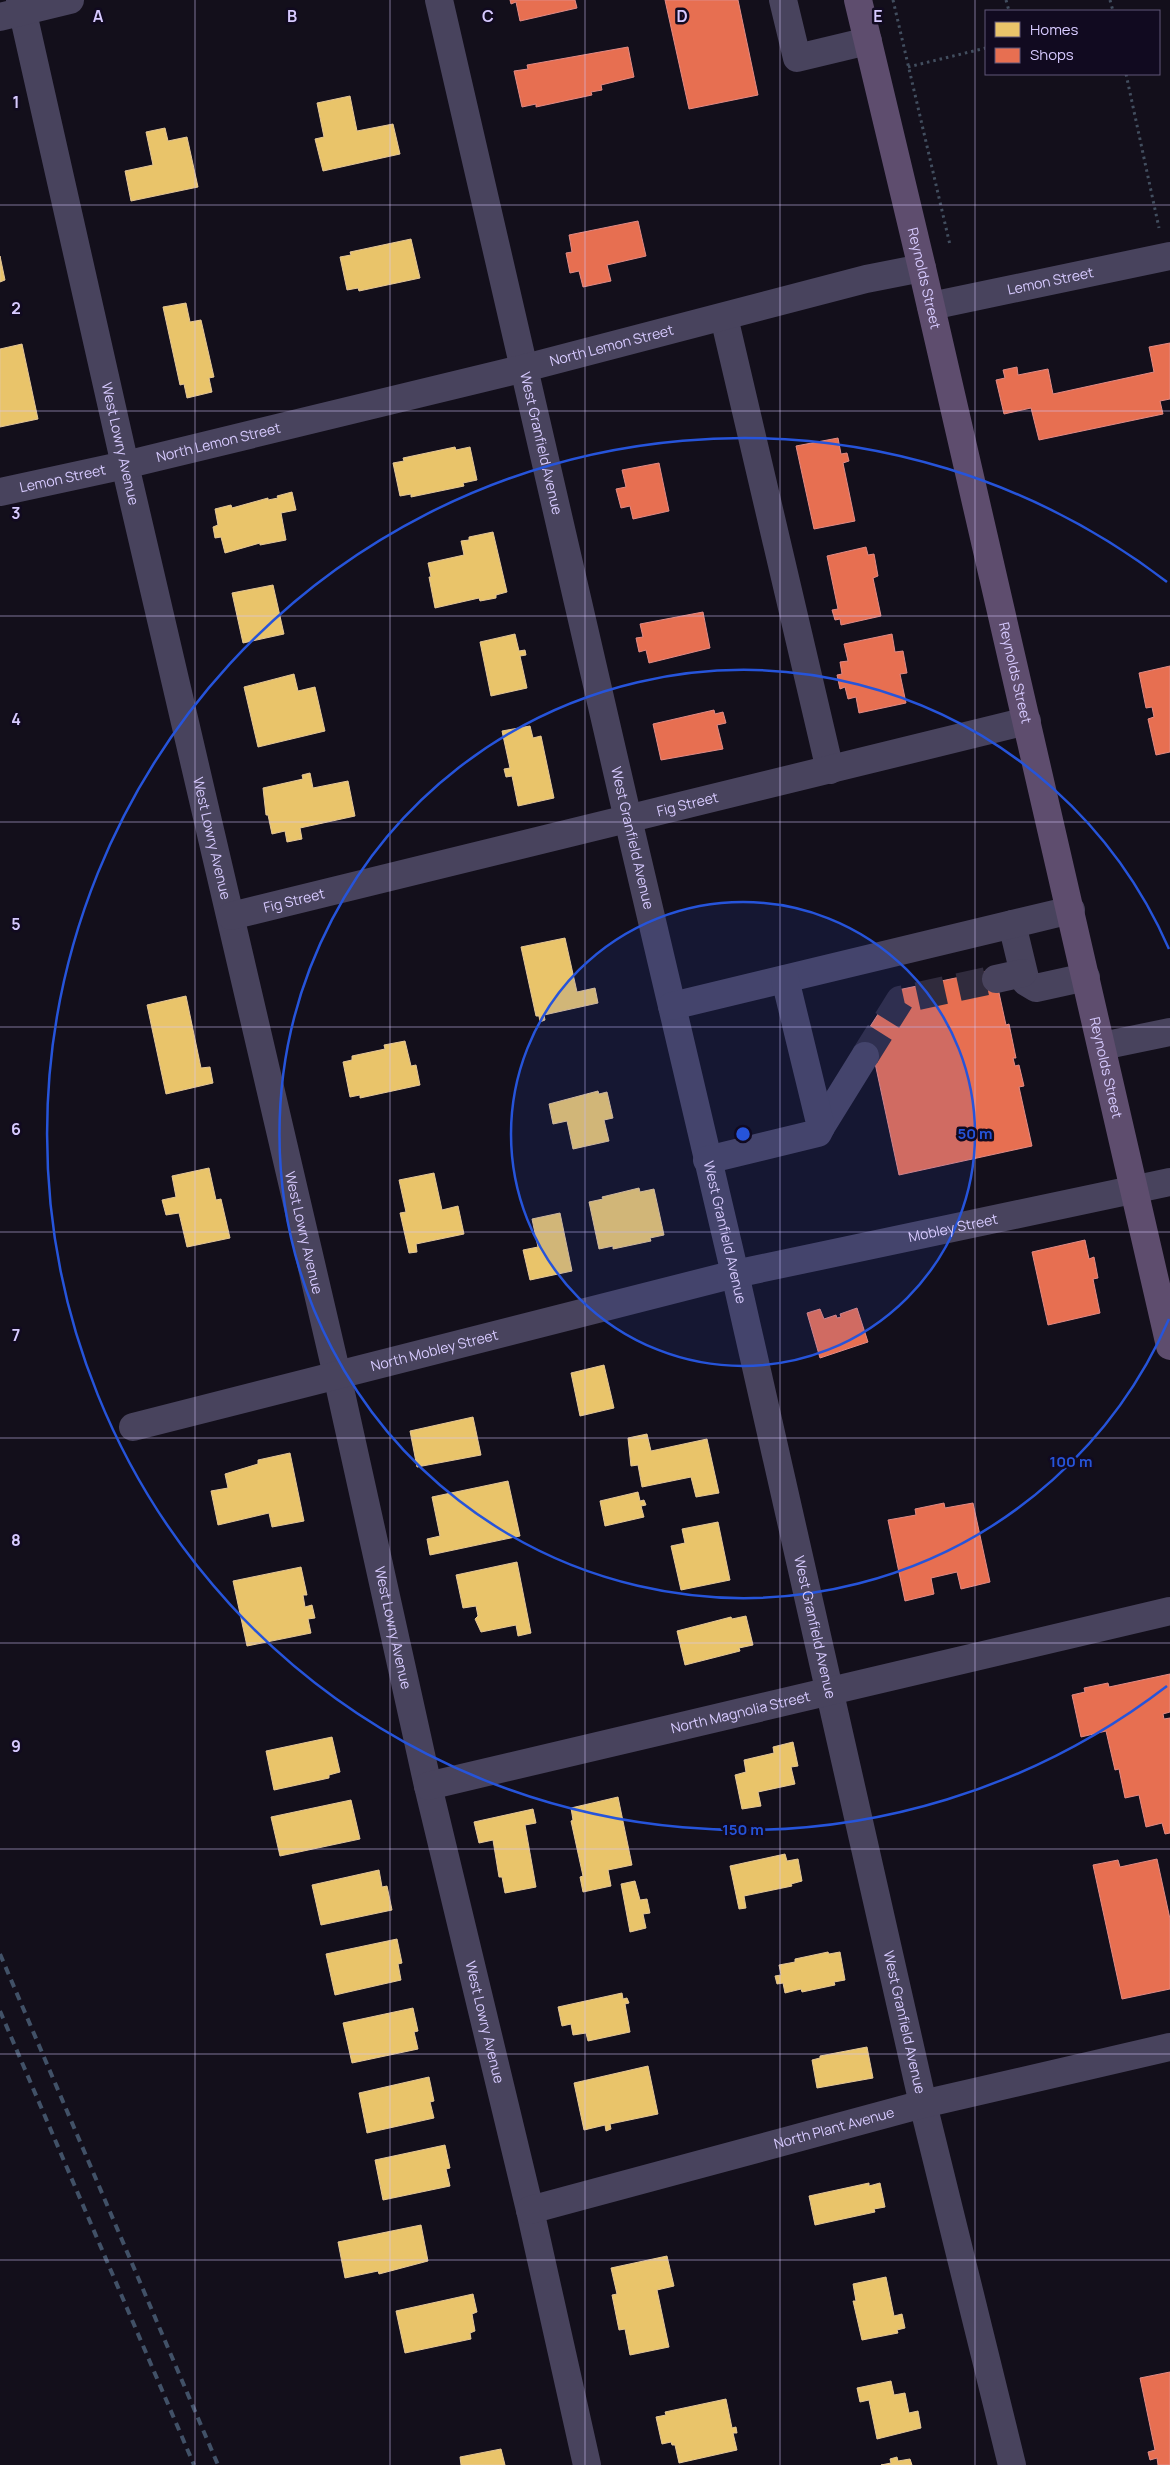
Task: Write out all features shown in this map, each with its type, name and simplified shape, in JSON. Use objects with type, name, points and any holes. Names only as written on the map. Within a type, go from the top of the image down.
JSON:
[{"type":"main road","name":"Reynolds Street","points":[[858,0],[931,306],[1170,1346]]},
{"type":"street","points":[[14,9],[70,0]]},
{"type":"street","name":"West Granfield Avenue","points":[[440,0],[831,1691],[923,2104],[1012,2465]]},
{"type":"street","points":[[784,0],[797,58],[868,41]]},
{"type":"street","name":"West Lowry Avenue","points":[[14,9],[125,465],[231,916],[337,1375],[428,1786],[530,2210],[587,2465]]},
{"type":"street","name":"Lemon Street","points":[[931,306],[1166,247]]},
{"type":"street","name":"North Lemon Street","points":[[125,465],[525,368],[866,280],[922,268]]},
{"type":"street","points":[[724,316],[830,770]]},
{"type":"street","name":"Lemon Street","points":[[0,492],[125,465]]},
{"type":"street","name":"Fig Street","points":[[231,916],[1027,721]]},
{"type":"street","points":[[672,1006],[1071,910]]},
{"type":"street","points":[[1012,924],[1026,982],[1036,988],[1086,977]]},
{"type":"street","points":[[996,979],[1023,972]]},
{"type":"street","points":[[785,979],[821,1128]]},
{"type":"street","points":[[1102,1046],[1170,1032]]},
{"type":"street","points":[[707,1160],[818,1133],[865,1056]]},
{"type":"street","name":"Mobley Street","points":[[735,1274],[1170,1182]]},
{"type":"street","name":"North Mobley Street","points":[[133,1427],[735,1274]]},
{"type":"street","name":"North Magnolia Street","points":[[428,1786],[1170,1611]]},
{"type":"street","name":"North Plant Avenue","points":[[530,2210],[923,2104],[1170,2047]]},
{"type":"path","points":[[893,0],[951,251]]},
{"type":"path","points":[[908,67],[985,48]]},
{"type":"path","points":[[1126,75],[1166,247]]},
{"type":"building: Homes","points":[[350,96],[357,131],[393,124],[400,154],[323,171],[315,139],[324,137],[317,103]]},
{"type":"building: Homes","points":[[165,128],[168,141],[187,137],[198,187],[131,201],[125,171],[153,165],[146,132]]},
{"type":"building: Homes","points":[[411,239],[420,278],[359,291],[358,288],[347,290],[340,257],[351,255],[350,252]]},
{"type":"building: Homes","points":[[0,256],[5,280],[0,282]]},
{"type":"building: Homes","points":[[186,303],[190,322],[201,320],[214,377],[209,378],[212,392],[187,398],[184,384],[180,385],[163,307]]},
{"type":"building: Homes","points":[[22,344],[38,419],[0,427],[0,349]]},
{"type":"building: Homes","points":[[455,447],[456,450],[470,447],[477,480],[463,483],[464,486],[411,497],[411,494],[400,496],[393,463],[404,461],[403,458]]},
{"type":"building: Homes","points":[[292,492],[296,510],[281,513],[286,540],[260,545],[260,543],[225,553],[221,537],[215,538],[213,527],[218,525],[215,509],[231,505],[232,508],[268,498],[268,500],[278,498],[277,496]]},
{"type":"building: Homes","points":[[493,532],[507,592],[496,595],[496,598],[480,601],[479,598],[435,608],[428,563],[464,555],[461,541],[469,540],[469,537]]},
{"type":"building: Homes","points":[[273,585],[284,634],[243,643],[232,593]]},
{"type":"building: Homes","points":[[515,634],[519,651],[525,650],[526,655],[520,656],[527,688],[491,696],[480,642]]},
{"type":"building: Homes","points":[[294,674],[298,691],[315,687],[325,731],[258,747],[244,687]]},
{"type":"building: Homes","points":[[530,726],[533,738],[541,736],[554,798],[518,806],[512,776],[506,777],[504,769],[510,768],[502,731]]},
{"type":"building: Homes","points":[[310,773],[313,788],[348,781],[355,816],[300,828],[302,839],[287,842],[285,831],[272,834],[268,815],[266,815],[263,788],[303,779],[302,775]]},
{"type":"building: Homes","points":[[565,938],[577,992],[595,988],[598,1003],[544,1015],[545,1020],[540,1022],[539,1016],[536,1016],[521,947]]},
{"type":"building: Homes","points":[[186,996],[201,1068],[210,1067],[213,1083],[166,1094],[147,1005]]},
{"type":"building: Homes","points":[[405,1041],[411,1066],[416,1065],[420,1085],[360,1098],[360,1095],[350,1097],[343,1062],[352,1060],[352,1056],[385,1049],[384,1045]]},
{"type":"building: Homes","points":[[598,1091],[599,1094],[607,1092],[613,1118],[604,1120],[609,1141],[573,1149],[567,1121],[553,1124],[549,1104]]},
{"type":"building: Homes","points":[[209,1168],[216,1200],[221,1199],[230,1238],[187,1247],[179,1213],[166,1215],[162,1200],[176,1197],[172,1176]]},
{"type":"building: Homes","points":[[434,1173],[442,1210],[458,1206],[464,1234],[416,1244],[417,1252],[409,1253],[400,1213],[406,1212],[399,1180]]},
{"type":"building: Homes","points":[[639,1188],[640,1192],[654,1189],[664,1235],[650,1238],[651,1241],[613,1249],[613,1246],[599,1249],[589,1202]]},
{"type":"building: Homes","points":[[560,1213],[572,1271],[530,1280],[523,1250],[538,1247],[532,1219]]},
{"type":"building: Homes","points":[[604,1365],[614,1408],[580,1416],[571,1373]]},
{"type":"building: Homes","points":[[473,1417],[481,1455],[417,1467],[410,1431]]},
{"type":"building: Homes","points":[[647,1434],[651,1451],[707,1439],[719,1493],[696,1497],[691,1477],[642,1487],[638,1465],[631,1466],[628,1438]]},
{"type":"building: Homes","points":[[290,1453],[304,1521],[272,1527],[269,1513],[218,1525],[211,1491],[228,1488],[225,1474],[258,1464],[258,1460]]},
{"type":"building: Homes","points":[[508,1481],[520,1536],[430,1555],[427,1539],[440,1536],[432,1497]]},
{"type":"building: Homes","points":[[638,1492],[640,1501],[644,1500],[646,1505],[641,1506],[644,1517],[605,1526],[600,1501]]},
{"type":"building: Homes","points":[[718,1522],[730,1580],[681,1590],[671,1546],[685,1543],[682,1529]]},
{"type":"building: Homes","points":[[517,1562],[531,1633],[518,1636],[516,1625],[481,1632],[475,1619],[478,1616],[476,1606],[463,1608],[456,1575]]},
{"type":"building: Homes","points":[[301,1567],[307,1595],[303,1595],[305,1607],[312,1605],[315,1618],[308,1619],[311,1633],[247,1646],[233,1581]]},
{"type":"building: Homes","points":[[746,1616],[753,1645],[739,1648],[740,1651],[685,1665],[677,1631],[731,1617],[732,1619]]},
{"type":"building: Homes","points":[[332,1737],[340,1772],[329,1775],[329,1778],[274,1790],[266,1751]]},
{"type":"building: Homes","points":[[793,1742],[798,1766],[791,1767],[795,1784],[758,1792],[761,1806],[742,1809],[735,1775],[746,1772],[744,1760],[774,1753],[773,1747]]},
{"type":"building: Homes","points":[[618,1797],[632,1865],[608,1870],[611,1886],[583,1892],[580,1877],[583,1876],[571,1821],[573,1820],[571,1808]]},
{"type":"building: Homes","points":[[351,1800],[360,1839],[280,1856],[271,1817]]},
{"type":"building: Homes","points":[[533,1809],[536,1823],[525,1825],[536,1887],[505,1893],[502,1877],[499,1877],[493,1840],[479,1843],[474,1822]]},
{"type":"building: Homes","points":[[785,1854],[787,1861],[798,1859],[802,1881],[791,1884],[792,1886],[744,1896],[746,1908],[739,1909],[730,1866]]},
{"type":"building: Homes","points":[[379,1870],[382,1887],[387,1886],[392,1910],[321,1925],[312,1885]]},
{"type":"building: Homes","points":[[635,1881],[640,1900],[647,1899],[650,1913],[643,1914],[646,1928],[630,1932],[621,1884]]},
{"type":"building: Homes","points":[[397,1939],[402,1963],[398,1964],[401,1980],[335,1995],[326,1954]]},
{"type":"building: Homes","points":[[828,1952],[829,1954],[840,1952],[845,1980],[834,1982],[835,1985],[802,1992],[801,1989],[785,1993],[783,1983],[777,1984],[775,1976],[781,1975],[779,1965],[795,1962],[795,1959]]},
{"type":"building: Homes","points":[[622,1993],[623,1999],[627,1998],[629,2003],[625,2004],[630,2032],[588,2041],[586,2033],[573,2035],[571,2024],[562,2026],[558,2007]]},
{"type":"building: Homes","points":[[413,2008],[418,2031],[414,2032],[418,2049],[352,2063],[343,2023]]},
{"type":"building: Homes","points":[[867,2047],[873,2078],[817,2088],[812,2060],[820,2058],[820,2056]]},
{"type":"building: Homes","points":[[648,2066],[658,2114],[610,2124],[611,2129],[606,2131],[605,2125],[584,2130],[574,2083]]},
{"type":"building: Homes","points":[[429,2077],[434,2101],[430,2102],[434,2118],[367,2133],[359,2093]]},
{"type":"building: Homes","points":[[445,2145],[450,2168],[446,2169],[450,2186],[383,2200],[375,2160]]},
{"type":"building: Homes","points":[[869,2183],[869,2186],[880,2183],[885,2207],[874,2209],[875,2212],[815,2225],[809,2196]]},
{"type":"building: Homes","points":[[421,2225],[428,2261],[379,2274],[378,2271],[345,2278],[338,2242]]},
{"type":"building: Homes","points":[[667,2256],[674,2286],[657,2290],[669,2347],[630,2355],[625,2329],[619,2330],[612,2295],[617,2294],[611,2268]]},
{"type":"building: Homes","points":[[886,2277],[894,2316],[902,2314],[905,2328],[897,2330],[898,2333],[862,2340],[853,2301],[856,2301],[853,2284]]},
{"type":"building: Homes","points":[[473,2294],[477,2312],[472,2314],[475,2331],[470,2333],[471,2339],[405,2353],[396,2311]]},
{"type":"building: Homes","points":[[891,2381],[894,2395],[905,2393],[909,2413],[918,2411],[921,2428],[877,2439],[869,2400],[860,2402],[857,2388]]},
{"type":"building: Homes","points":[[726,2399],[732,2428],[736,2427],[737,2433],[733,2433],[737,2450],[679,2463],[675,2445],[672,2445],[671,2442],[662,2444],[656,2417],[666,2415],[665,2412]]},
{"type":"building: Homes","points":[[501,2449],[505,2465],[461,2465],[460,2457]]},
{"type":"building: Homes","points":[[897,2457],[898,2461],[910,2459],[912,2465],[881,2465],[891,2463],[890,2459]]},
{"type":"building: Shops","points":[[510,0],[575,0],[577,8],[520,21],[516,2],[511,4]]},
{"type":"building: Shops","points":[[665,0],[738,0],[758,95],[689,109]]},
{"type":"building: Shops","points":[[628,47],[634,77],[601,85],[602,90],[591,92],[592,95],[536,107],[536,104],[522,107],[514,71],[528,69],[527,65]]},
{"type":"building: Shops","points":[[638,221],[646,256],[607,265],[611,281],[583,287],[579,271],[570,273],[566,253],[572,252],[569,235]]},
{"type":"building: Shops","points":[[1170,343],[1170,399],[1160,401],[1163,414],[1039,440],[1031,408],[1004,414],[996,380],[1005,378],[1003,370],[1017,367],[1018,375],[1048,369],[1053,394],[1154,372],[1149,347]]},
{"type":"building: Shops","points":[[838,438],[841,454],[847,453],[849,461],[843,463],[855,521],[814,529],[796,446]]},
{"type":"building: Shops","points":[[659,463],[669,511],[633,519],[630,506],[621,508],[616,489],[626,487],[622,470]]},
{"type":"building: Shops","points":[[866,547],[868,555],[874,554],[878,576],[873,578],[881,616],[841,625],[840,619],[835,620],[832,610],[838,609],[827,556]]},
{"type":"building: Shops","points":[[703,612],[710,648],[649,663],[646,650],[639,652],[636,638],[643,637],[640,624]]},
{"type":"building: Shops","points":[[892,634],[895,652],[903,651],[907,673],[900,674],[906,703],[859,713],[856,697],[848,699],[845,687],[840,689],[837,675],[842,674],[840,662],[848,661],[844,644]]},
{"type":"building: Shops","points":[[1170,666],[1170,752],[1156,755],[1148,719],[1154,717],[1152,707],[1146,708],[1139,673]]},
{"type":"building: Shops","points":[[714,710],[715,714],[723,712],[726,723],[717,725],[723,749],[661,760],[653,724]]},
{"type":"building: Shops","points":[[994,970],[1006,1025],[1009,1024],[1016,1058],[1013,1058],[1015,1066],[1019,1065],[1024,1086],[1019,1087],[1032,1146],[899,1175],[875,1063],[855,1050],[893,991]]},
{"type":"building: Shops","points":[[1085,1240],[1089,1259],[1094,1257],[1098,1278],[1093,1279],[1100,1313],[1048,1325],[1032,1252]]},
{"type":"building: Shops","points":[[857,1308],[868,1342],[820,1358],[807,1313],[820,1309],[824,1319],[836,1315],[837,1318],[841,1317],[840,1314]]},
{"type":"building: Shops","points":[[944,1503],[945,1508],[973,1503],[990,1582],[961,1589],[957,1572],[931,1578],[934,1594],[905,1601],[888,1520],[916,1515],[915,1509]]},
{"type":"building: Shops","points":[[1170,1674],[1170,1712],[1163,1714],[1164,1719],[1170,1718],[1170,1833],[1165,1834],[1162,1823],[1146,1827],[1139,1795],[1125,1798],[1119,1769],[1115,1770],[1106,1731],[1081,1737],[1072,1695],[1085,1692],[1084,1688],[1108,1683],[1109,1687]]},
{"type":"building: Shops","points":[[1157,1859],[1170,1919],[1170,1989],[1122,1999],[1093,1865],[1118,1860],[1120,1867]]},
{"type":"building: Shops","points":[[1170,2372],[1170,2465],[1158,2465],[1157,2458],[1150,2460],[1148,2452],[1155,2450],[1140,2378]]},
{"type":"tunnel","points":[[865,1056],[900,1000],[996,979]]},
{"type":"railway","points":[[0,1954],[218,2465]]},
{"type":"railway","points":[[0,2011],[194,2465]]}]
